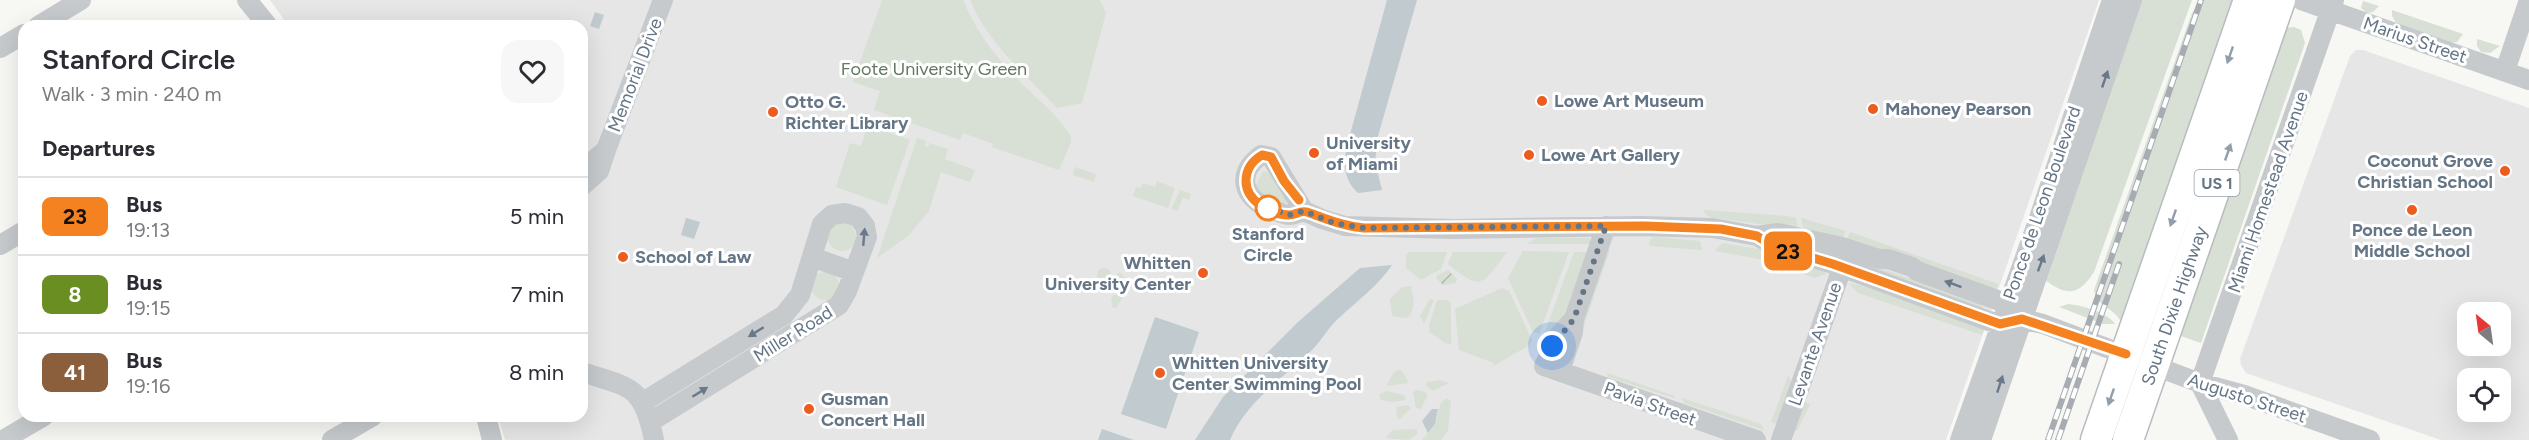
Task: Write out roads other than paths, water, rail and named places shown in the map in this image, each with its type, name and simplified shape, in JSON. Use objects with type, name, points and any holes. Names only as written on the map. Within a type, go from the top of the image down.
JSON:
[{"type":"highway","points":[[2244,13],[2254,11],[2271,0]]},
{"type":"highway","name":"South Dixie Highway","points":[[2128,440],[2280,0]]},
{"type":"highway","name":"South Dixie Highway","points":[[2096,440],[2244,13]]},
{"type":"street","points":[[48,20],[81,0]]},
{"type":"street","points":[[247,0],[264,15]]},
{"type":"street","name":"Memorial Drive","points":[[588,180],[598,171],[663,0]]},
{"type":"street","name":"Ponce de Leon Boulevard","points":[[1981,440],[2022,319],[2114,14],[2132,0]]},
{"type":"street","name":"Marius Street","points":[[2301,0],[2333,5],[2529,80]]},
{"type":"street","points":[[2505,71],[2529,0]]},
{"type":"street","name":"Miami Homestead Avenue","points":[[2200,383],[2333,5]]},
{"type":"street","points":[[0,48],[18,38]]},
{"type":"street","name":"Ponce de Leon Boulevard","points":[[1960,440],[2000,324],[2084,110]]},
{"type":"street","name":"Memorial Drive","points":[[588,165],[606,150]]},
{"type":"street","points":[[1304,211],[1334,223],[1364,228],[1606,226],[1713,228],[1757,236],[1778,233],[1850,249],[1912,267],[1917,271],[2008,304],[2022,319]]},
{"type":"street","name":"Miller Road","points":[[644,402],[784,315],[800,295],[822,224],[832,215],[845,213],[858,217],[865,226],[867,237],[839,305],[652,431]]},
{"type":"street","name":"Pavia Street","points":[[1606,226],[1574,319],[1559,335],[1552,368],[1756,440]]},
{"type":"street","points":[[0,245],[18,234]]},
{"type":"street","points":[[1757,236],[1773,246],[2000,324],[2022,319]]},
{"type":"street","name":"Levante Avenue","points":[[1781,440],[1850,249]]},
{"type":"street","points":[[812,257],[854,272]]},
{"type":"street","name":"Augusto Street","points":[[2022,319],[2126,354],[2200,383],[2244,394],[2370,440]]},
{"type":"street","points":[[588,374],[634,390],[644,402],[652,431]]},
{"type":"street","points":[[2200,383],[2228,440]]},
{"type":"street","points":[[3,440],[34,422]]},
{"type":"street","points":[[332,440],[363,422]]},
{"type":"street","points":[[474,422],[479,440]]},
{"type":"street","points":[[488,422],[492,440]]},
{"type":"railway","points":[[2048,440],[2201,0]]},
{"type":"railway","points":[[2058,440],[2119,264]]},
{"type":"place","name":"Lowe Art Museum","points":[[1542,101]]},
{"type":"place","name":"Mahoney Pearson","points":[[1873,109]]},
{"type":"place","name":"Otto G. Richter Library","points":[[773,112]]},
{"type":"place","name":"University of Miami","points":[[1314,153]]},
{"type":"place","name":"Lowe Art Gallery","points":[[1529,155]]},
{"type":"place","name":"Coconut Grove Christian School","points":[[2505,171]]},
{"type":"place","name":"Stanford Circle","points":[[1268,208]]},
{"type":"place","name":"Ponce de Leon Middle School","points":[[2412,210]]},
{"type":"place","name":"School of Law","points":[[623,257]]},
{"type":"place","name":"Whitten University Center","points":[[1203,273]]},
{"type":"place","name":"Whitten University Center Swimming Pool","points":[[1160,373]]},
{"type":"place","name":"Gusman Concert Hall","points":[[809,409]]},
{"type":"park label","name":"Foote University Green","points":[[934,69]]}]
